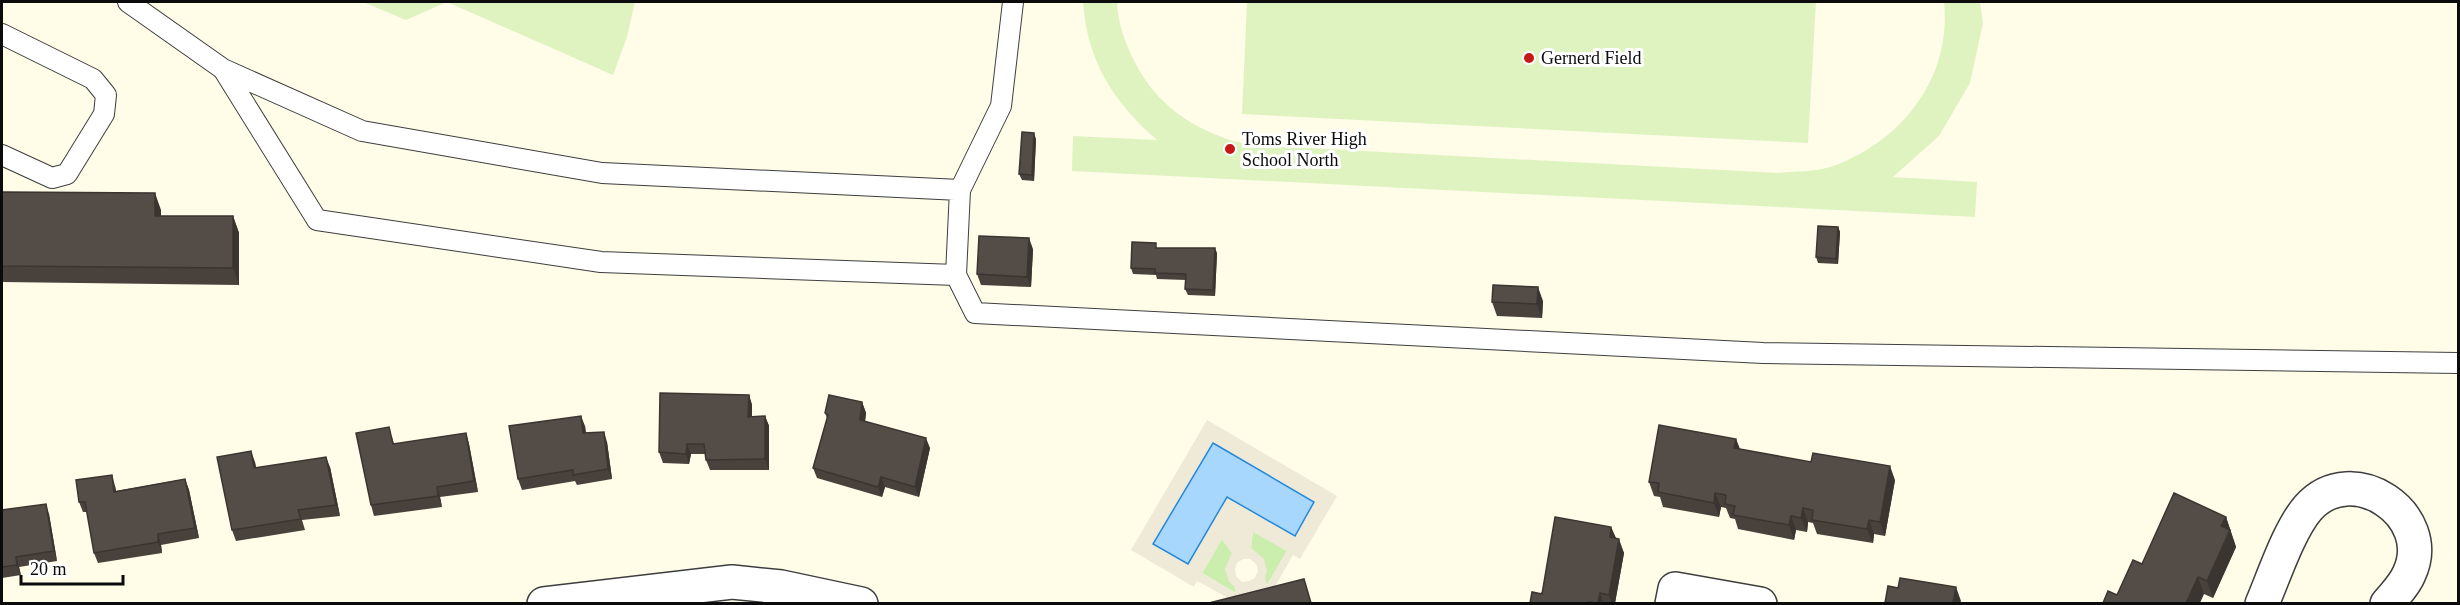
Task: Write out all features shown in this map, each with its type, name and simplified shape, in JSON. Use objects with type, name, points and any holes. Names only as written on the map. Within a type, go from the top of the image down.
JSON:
[{"type":"street","points":[[2262,603],[2300,519],[2310,506],[2324,496],[2339,490],[2356,489],[2372,492],[2387,499],[2404,517],[2414,540],[2414,556],[2410,572],[2403,587],[2387,603]]},
{"type":"street","points":[[544,603],[732,582],[781,587],[861,603]]},
{"type":"street","points":[[1672,603],[1675,589],[1760,603]]},
{"type":"lane","points":[[1013,2],[1001,106],[960,190],[956,275],[975,314],[1763,353],[2458,363]]},
{"type":"lane","points":[[136,3],[223,69],[362,131],[602,173],[960,190]]},
{"type":"lane","points":[[2,34],[93,79],[106,95],[104,114],[67,174],[52,178],[2,155]]},
{"type":"lane","points":[[223,69],[317,220],[601,262],[956,275]]},
{"type":"green space","points":[[363,2],[447,2],[406,20]]},
{"type":"green space","points":[[447,2],[635,2],[627,37],[613,75]]},
{"type":"green space","points":[[1083,2],[1117,2],[1121,28],[1131,55],[1154,91],[1177,113],[1201,128],[1237,142],[1268,146],[1779,173],[1824,169],[1856,156],[1879,142],[1917,104],[1930,81],[1940,56],[1944,30],[1944,2],[1980,2],[1983,23],[1970,83],[1939,136],[1893,177],[1977,182],[1975,217],[1072,171],[1073,136],[1157,140],[1127,111],[1105,78],[1090,43]]},
{"type":"green space","name":"Gernerd Field","points":[[1247,2],[1816,2],[1808,143],[1242,114]]},
{"type":"green space","points":[[1253,531],[1287,551],[1267,585],[1251,548]]},
{"type":"green space","points":[[1222,539],[1232,553],[1236,593],[1202,573]]},
{"type":"shaded area","points":[[1207,420],[1337,496],[1300,559],[1293,555],[1268,599],[1237,603],[1197,581],[1194,587],[1131,550]],"holes":[[[1213,443],[1294,536],[1227,496],[1188,564]],[[1253,532],[1287,551],[1267,585],[1264,559],[1251,548]],[[1222,539],[1232,553],[1225,569],[1236,593],[1202,573]],[[1243,559],[1250,559],[1256,564],[1258,571],[1255,578],[1242,582],[1236,576],[1237,563]]]},
{"type":"water","points":[[1213,443],[1314,502],[1295,536],[1227,497],[1188,564],[1153,544]]},
{"type":"building","points":[[1022,132],[1034,133],[1032,175],[1019,174]]},
{"type":"building","points":[[2,192],[155,193],[155,216],[233,216],[233,268],[2,266]]},
{"type":"building","points":[[1818,226],[1838,227],[1836,259],[1816,257]]},
{"type":"building","points":[[979,236],[1029,238],[1027,277],[977,274]]},
{"type":"building","points":[[1132,242],[1156,243],[1156,248],[1215,248],[1213,290],[1185,289],[1186,274],[1155,273],[1155,269],[1131,268]]},
{"type":"building","points":[[1493,285],[1538,287],[1537,304],[1492,302]]},
{"type":"building","points":[[660,393],[749,395],[748,417],[765,416],[765,459],[706,460],[704,444],[687,444],[686,454],[659,452]]},
{"type":"building","points":[[829,395],[862,402],[860,420],[926,438],[915,487],[881,477],[878,487],[813,468],[828,415],[825,413]]},
{"type":"building","points":[[581,416],[583,433],[604,432],[608,469],[573,475],[573,470],[518,479],[509,426]]},
{"type":"building","points":[[1659,425],[1736,439],[1734,448],[1811,462],[1813,453],[1890,466],[1880,522],[1869,520],[1867,529],[1812,520],[1813,510],[1803,508],[1801,518],[1791,516],[1789,525],[1733,515],[1735,506],[1725,504],[1726,495],[1715,493],[1714,503],[1658,492],[1659,483],[1649,482]]},
{"type":"building","points":[[389,427],[393,444],[466,433],[474,481],[437,487],[438,496],[371,505],[356,433]]},
{"type":"building","points":[[251,451],[254,468],[326,457],[336,505],[298,510],[301,519],[232,530],[217,457]]},
{"type":"building","points":[[112,475],[114,492],[185,479],[195,528],[158,534],[158,542],[94,553],[85,502],[79,502],[76,480]]},
{"type":"building","points":[[2174,493],[2226,517],[2221,526],[2230,530],[2207,581],[2198,577],[2186,603],[2103,603],[2108,591],[2117,595],[2133,560],[2142,564]]},
{"type":"building","points":[[46,504],[54,551],[16,557],[17,565],[2,567],[2,510]]},
{"type":"building","points":[[1555,517],[1611,527],[1610,537],[1619,539],[1609,595],[1600,593],[1598,603],[1530,603],[1532,592],[1542,594]]},
{"type":"building","points":[[1900,578],[1956,587],[1953,603],[1885,603],[1888,586],[1898,588]]},
{"type":"building","points":[[1304,579],[1311,603],[1209,603]]},
{"type":"place","name":"Gernerd Field","points":[[1529,58]]},
{"type":"place","name":"Toms River High School North","points":[[1230,149]]}]
